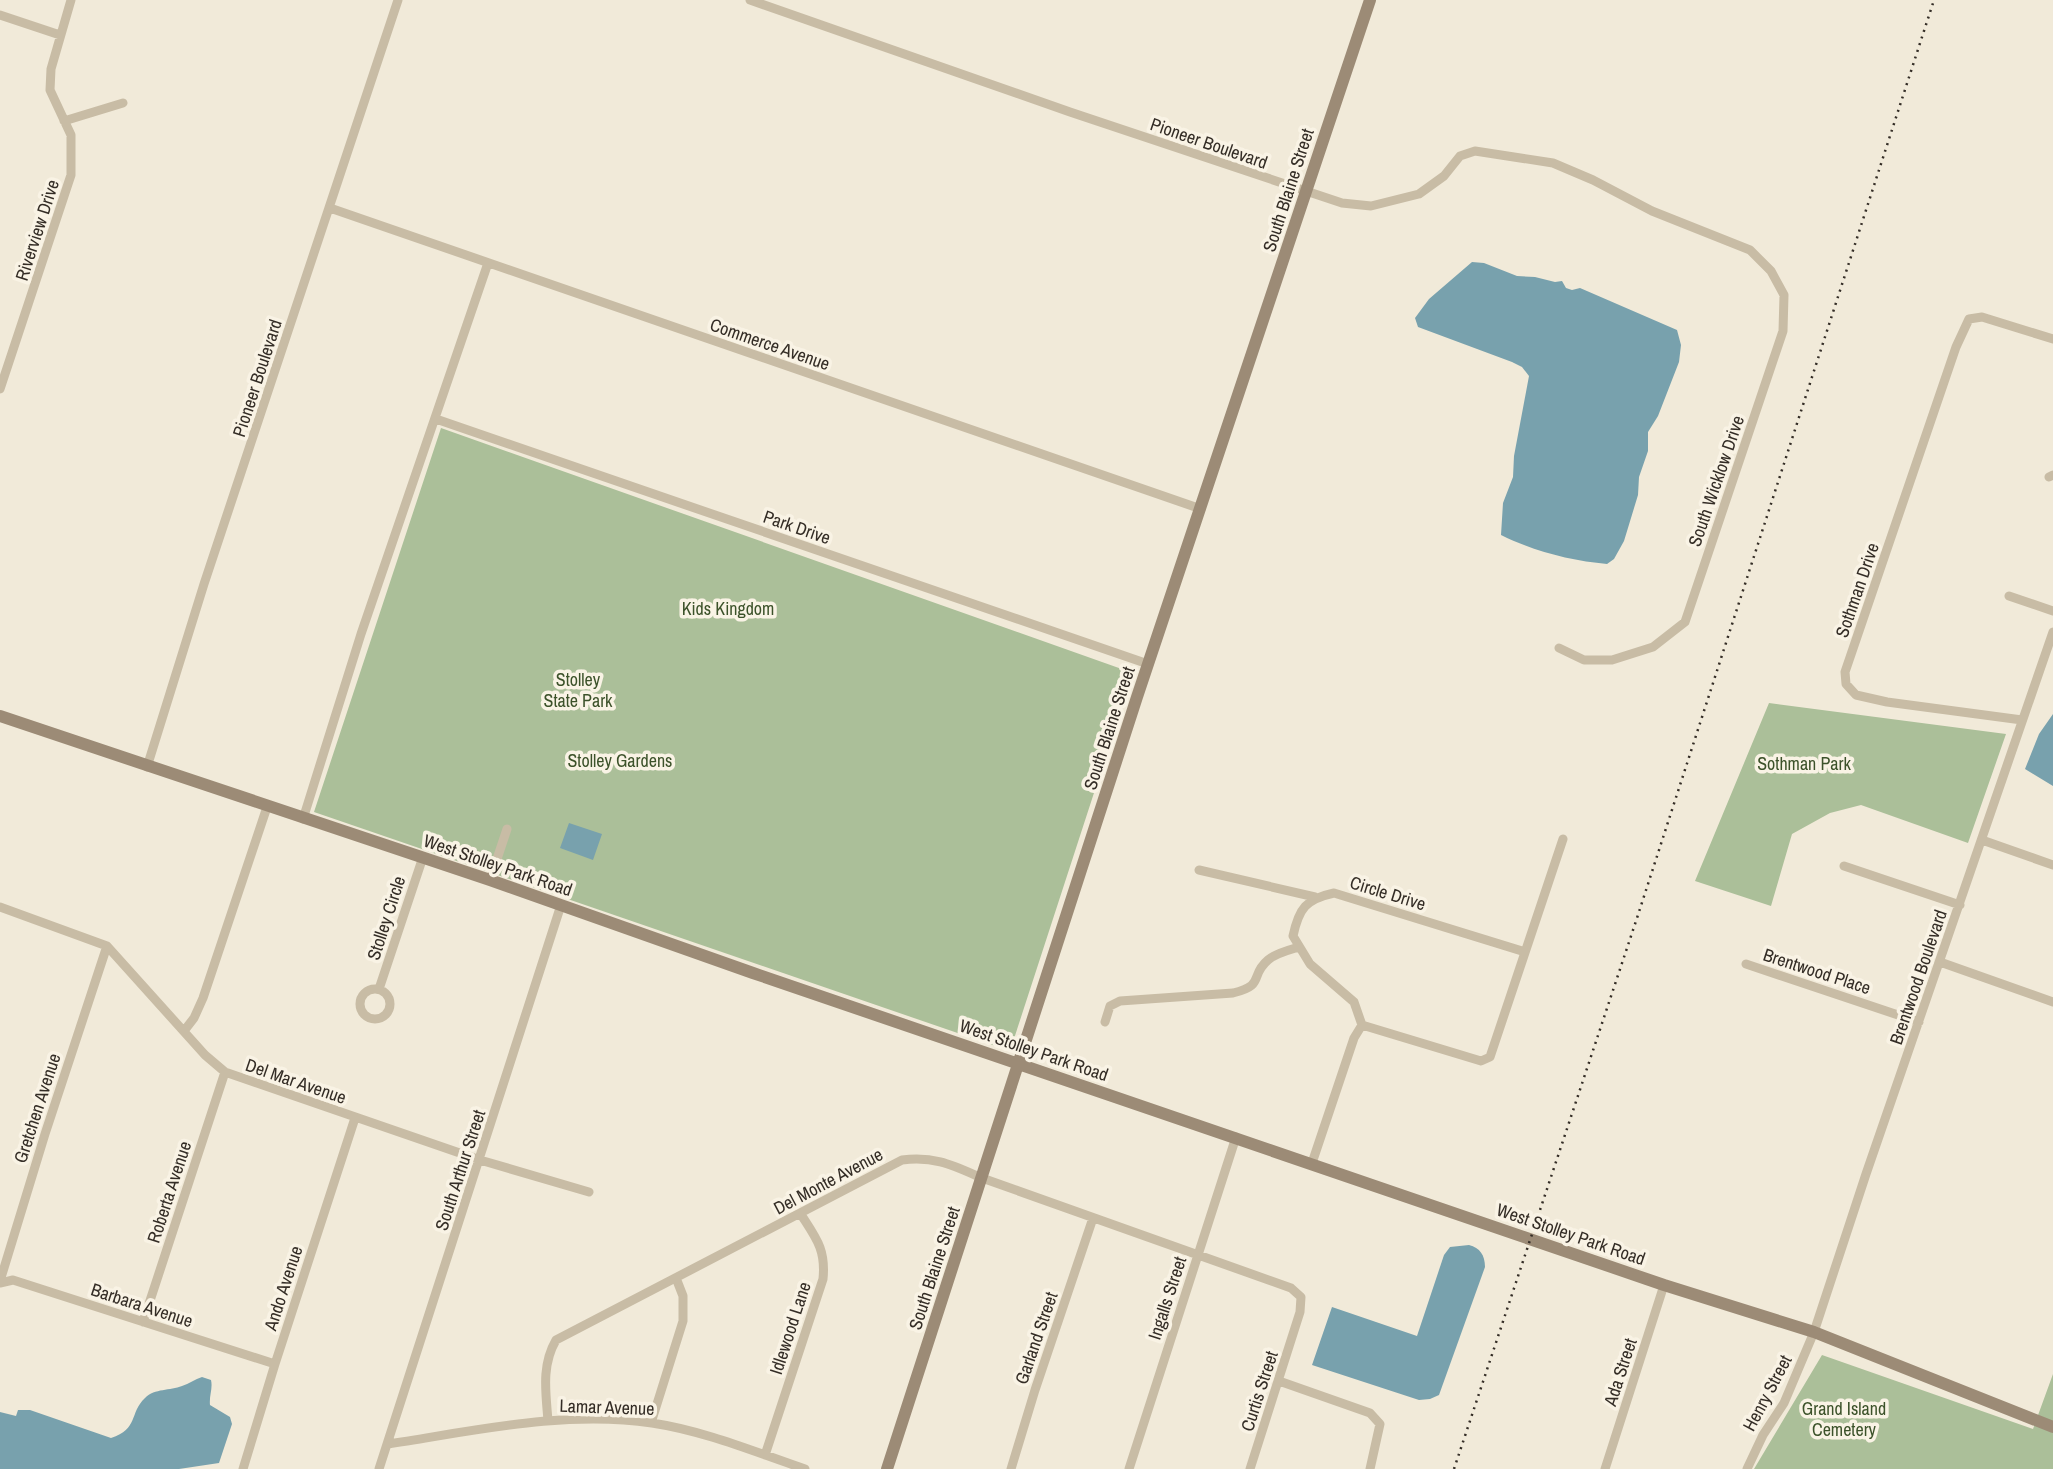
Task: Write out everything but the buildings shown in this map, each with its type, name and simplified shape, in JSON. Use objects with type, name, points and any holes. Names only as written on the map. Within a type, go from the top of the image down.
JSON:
[{"type":"main road","name":"South Blaine Street","points":[[887,1469],[1148,664],[1370,0]]},
{"type":"main road","name":"West Stolley Park Road","points":[[0,716],[423,857],[1664,1285],[1814,1332],[2053,1427]]},
{"type":"street","name":"Riverview Drive","points":[[0,389],[71,175],[71,135],[50,90],[51,69],[71,0]]},
{"type":"street","name":"Pioneer Boulevard","points":[[147,767],[204,584],[398,0]]},
{"type":"street","name":"Pioneer Boulevard","points":[[750,0],[1342,203],[1371,206],[1419,194],[1444,176],[1460,156],[1475,151],[1553,163],[1593,180],[1652,211],[1726,241]]},
{"type":"street","points":[[0,15],[60,35]]},
{"type":"street","points":[[64,121],[123,103]]},
{"type":"street","name":"Commerce Avenue","points":[[330,208],[1200,509]]},
{"type":"street","name":"South Wicklow Drive","points":[[1559,648],[1584,660],[1612,660],[1653,648],[1685,622],[1783,331],[1784,295],[1771,271],[1750,250],[1726,241]]},
{"type":"street","points":[[303,819],[361,634],[488,263]]},
{"type":"street","name":"Sothman Drive","points":[[2022,720],[1886,702],[1856,695],[1846,684],[1845,672],[1956,347],[1969,319],[1982,317],[2053,339]]},
{"type":"street","name":"Park Drive","points":[[436,419],[1148,664]]},
{"type":"street","points":[[2008,596],[2053,611]]},
{"type":"street","name":"Brentwood Boulevard","points":[[1814,1332],[2053,632]]},
{"type":"street","points":[[184,1031],[194,1018],[203,998],[267,807]]},
{"type":"street","points":[[490,880],[507,829]]},
{"type":"street","points":[[1362,1025],[1481,1061],[1490,1057],[1563,839]]},
{"type":"street","points":[[1982,841],[2053,865]]},
{"type":"street","name":"Stolley Circle","points":[[379,989],[423,857]]},
{"type":"street","points":[[1844,866],[1960,905]]},
{"type":"street","name":"Circle Drive","points":[[1199,870],[1315,897],[1334,893],[1525,952]]},
{"type":"street","points":[[1315,897],[1303,908],[1296,921],[1293,936],[1310,964],[1354,1002],[1362,1025]]},
{"type":"street","name":"South Arthur Street","points":[[388,1444],[561,905]]},
{"type":"street","name":"Del Mar Avenue","points":[[0,907],[107,946],[205,1055],[225,1072],[480,1160],[589,1192]]},
{"type":"street","name":"Gretchen Avenue","points":[[0,1282],[107,946]]},
{"type":"street","points":[[1105,1021],[1110,1006],[1120,1001],[1233,993],[1249,989],[1270,957],[1299,947]]},
{"type":"street","points":[[1940,962],[2053,1002]]},
{"type":"street","name":"Brentwood Place","points":[[1746,964],[1919,1022]]},
{"type":"street","points":[[1312,1163],[1354,1038],[1362,1025]]},
{"type":"street","name":"Roberta Avenue","points":[[144,1322],[225,1072]]},
{"type":"street","name":"Ando Avenue","points":[[243,1469],[355,1118]]},
{"type":"street","name":"Ingalls Street","points":[[1129,1469],[1236,1137]]},
{"type":"street","name":"Del Monte Avenue","points":[[548,1421],[545,1373],[548,1354],[556,1340],[902,1160],[925,1157],[952,1165],[1291,1288],[1301,1297],[1297,1322]]},
{"type":"street","name":"Idlewood Lane","points":[[765,1455],[823,1279],[825,1260],[819,1243],[800,1213]]},
{"type":"street","name":"Garland Street","points":[[1011,1469],[1093,1218]]},
{"type":"street","points":[[651,1423],[685,1311],[676,1278]]},
{"type":"street","name":"Barbara Avenue","points":[[0,1282],[13,1280],[275,1364]]},
{"type":"street","name":"Ada Street","points":[[1605,1469],[1664,1285]]},
{"type":"street","name":"Curtis Street","points":[[1251,1469],[1297,1322]]},
{"type":"street","name":"Henry Street","points":[[1746,1469],[1763,1435],[1784,1403],[1814,1332]]},
{"type":"street","points":[[1279,1381],[1370,1413],[1380,1424],[1370,1469]]},
{"type":"street","name":"Lamar Avenue","points":[[388,1444],[548,1421],[592,1419],[651,1423],[694,1431],[805,1469]]},
{"type":"street","points":[[379,1469],[388,1444]]},
{"type":"green space","name":"Stolley State Park","points":[[441,428],[1133,673],[1010,1051],[314,812]]},
{"type":"green space","name":"Sothman Park","points":[[1769,703],[2006,734],[1968,843],[1861,805],[1830,813],[1792,834],[1771,906],[1695,881]]},
{"type":"green space","name":"Grand Island Cemetery","points":[[1822,1355],[2033,1429],[2053,1374],[2053,1469],[1754,1469]]},
{"type":"water","points":[[1472,262],[1484,263],[1517,276],[1562,281],[1566,288],[1580,288],[1677,330],[1681,345],[1679,362],[1658,416],[1648,432],[1648,451],[1624,541],[1614,559],[1607,564],[1552,554],[1501,535],[1503,503],[1513,477],[1514,456],[1529,376],[1522,367],[1512,362],[1418,327],[1415,318],[1429,299]]},
{"type":"water","points":[[2053,714],[2053,786],[2025,769],[2039,734]]},
{"type":"water","points":[[569,823],[602,834],[593,860],[560,848]]},
{"type":"water","points":[[1469,1245],[1481,1253],[1485,1267],[1439,1395],[1419,1400],[1312,1365],[1332,1307],[1417,1336],[1444,1255],[1450,1247]]},
{"type":"water","points":[[202,1377],[211,1380],[210,1405],[230,1417],[232,1424],[219,1463],[179,1469],[0,1469],[0,1412],[16,1416],[18,1410],[30,1410],[111,1438],[126,1430],[140,1404],[149,1395]]},
{"type":"railway","points":[[1454,1469],[1637,918],[1934,0]]},
{"type":"park label","name":"Kids Kingdom","points":[[728,608]]},
{"type":"park label","name":"Stolley Gardens","points":[[620,760]]}]
